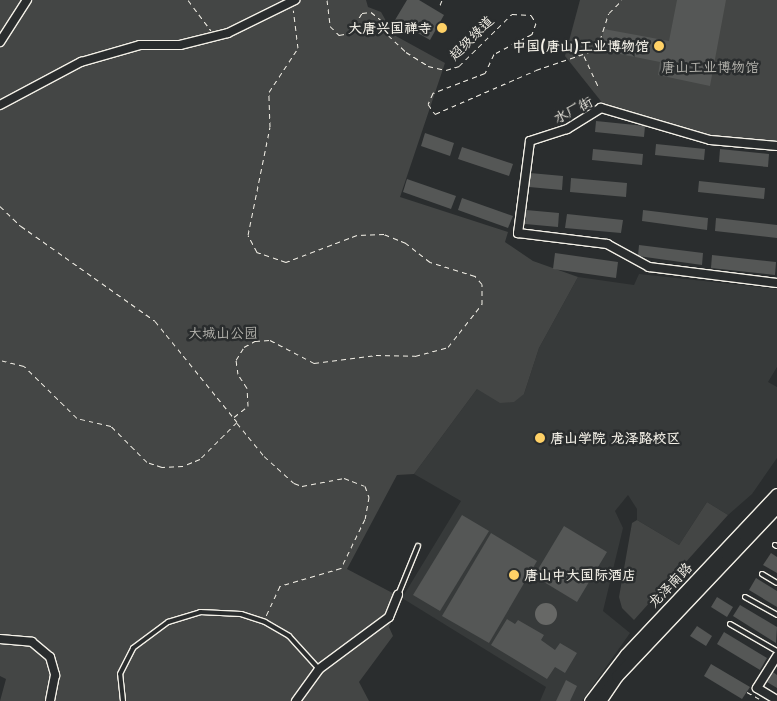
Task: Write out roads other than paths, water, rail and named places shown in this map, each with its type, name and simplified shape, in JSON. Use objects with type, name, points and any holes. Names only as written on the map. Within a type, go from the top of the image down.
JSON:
[{"type":"main road","name":"龙泽南路","points":[[590,701],[626,654],[777,494]]},
{"type":"main road","name":"龙泽南路","points":[[600,701],[617,676],[777,507]]},
{"type":"street","points":[[0,42],[27,0]]},
{"type":"street","points":[[0,105],[81,62],[140,44],[180,45],[228,33],[293,1]]},
{"type":"street","name":"水厂街","points":[[777,146],[710,140],[601,108],[567,129],[530,141],[518,234],[607,244],[649,267],[777,283]]},
{"type":"street","points":[[296,701],[319,669],[344,647],[379,627],[389,617],[398,596]]},
{"type":"street","points":[[0,640],[32,642],[50,657],[55,675],[50,701]]},
{"type":"street","points":[[777,656],[757,688],[777,700]]},
{"type":"lane","points":[[398,596],[418,546]]},
{"type":"lane","points":[[762,574],[777,583]]},
{"type":"lane","points":[[745,597],[777,616]]},
{"type":"lane","points":[[123,701],[120,674],[133,648],[168,622],[200,612],[241,614],[265,622],[290,636],[319,669]]},
{"type":"lane","points":[[730,624],[777,651]]},
{"type":"place","name":"大唐兴国禅寺","points":[[442,28]]},
{"type":"place","name":"中国(唐山)工业博物馆","points":[[659,46]]},
{"type":"place","name":"唐山学院 龙泽路校区","points":[[540,438]]},
{"type":"place","name":"唐山中大国际酒店","points":[[514,575]]},
{"type":"park label","name":"唐山工业博物馆","points":[[710,67]]},
{"type":"park label","name":"大城山公园","points":[[223,333]]}]
